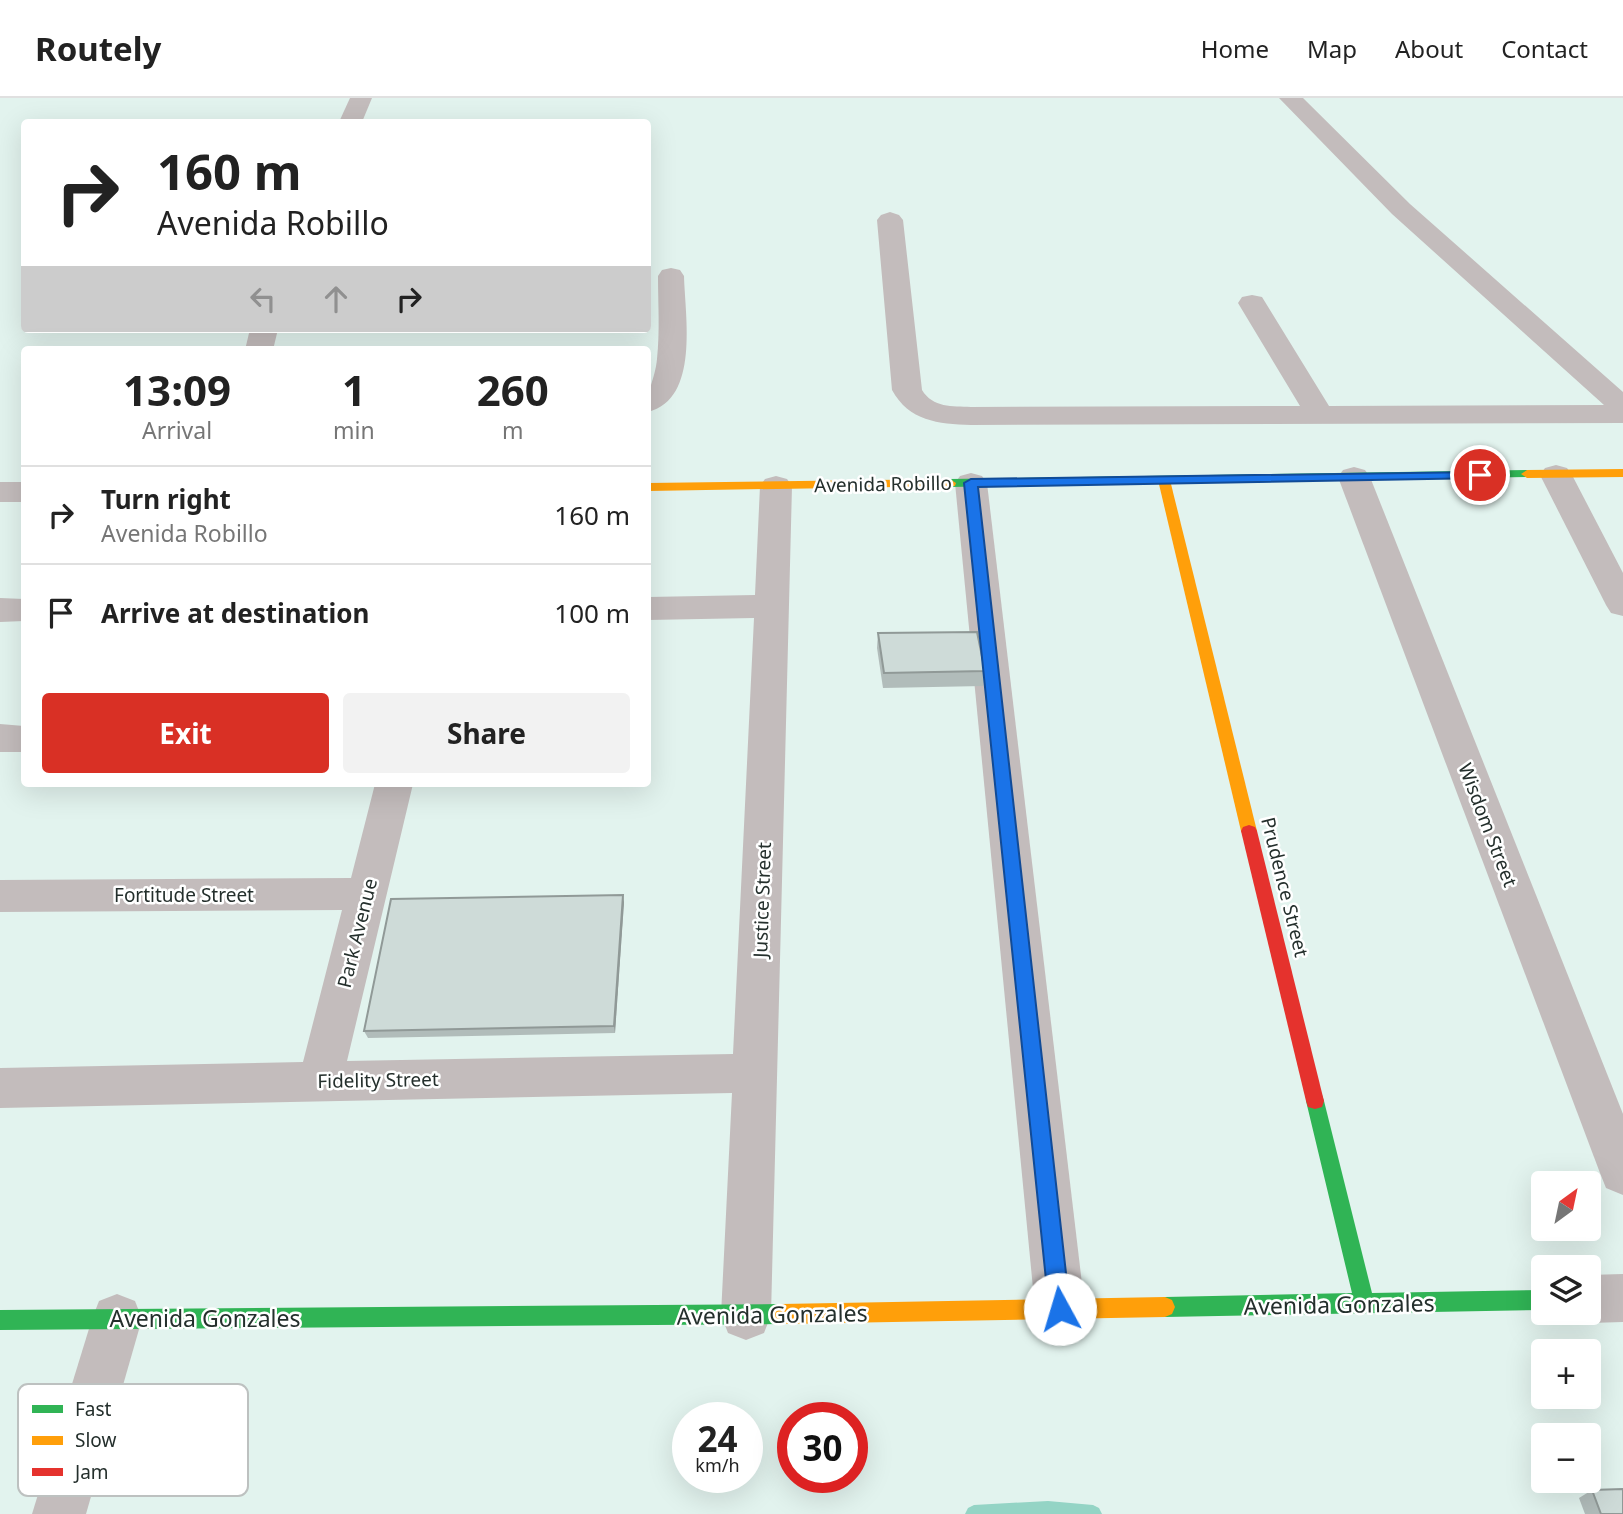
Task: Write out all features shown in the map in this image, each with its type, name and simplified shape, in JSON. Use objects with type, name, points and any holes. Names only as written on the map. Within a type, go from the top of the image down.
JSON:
[{"type":"street","points":[[352,119],[362,98]]},
{"type":"street","points":[[1290,98],[1411,218],[1623,407]]},
{"type":"street","points":[[890,220],[907,390],[912,401],[926,410],[971,416],[1623,414]]},
{"type":"street","points":[[651,401],[668,380],[671,276]]},
{"type":"street","points":[[1252,303],[1319,413]]},
{"type":"street","name":"Avenida Robillo","points":[[651,487],[1623,473]]},
{"type":"street","points":[[1556,474],[1623,605]]},
{"type":"street","name":"Wisdom Street","points":[[1354,477],[1623,1173]]},
{"type":"street","name":"Prudence Street","points":[[1164,480],[1364,1303]]},
{"type":"street","points":[[971,483],[1060,1309]]},
{"type":"street","name":"Justice Street","points":[[746,1315],[776,486]]},
{"type":"street","points":[[0,492],[21,492]]},
{"type":"street","points":[[651,608],[772,606]]},
{"type":"street","points":[[0,610],[21,610]]},
{"type":"street","points":[[0,738],[21,738]]},
{"type":"street","name":"Park Avenue","points":[[320,1082],[393,787]]},
{"type":"street","name":"Fortitude Street","points":[[0,896],[367,894]]},
{"type":"street","name":"Fidelity Street","points":[[0,1088],[755,1073]]},
{"type":"street","points":[[1601,1299],[1623,1298]]},
{"type":"street","name":"Avenida Gonzales","points":[[0,1320],[746,1315],[1531,1300]]},
{"type":"street","points":[[98,1384],[117,1319]]},
{"type":"street","points":[[59,1514],[64,1496]]},
{"type":"building","points":[[977,632],[985,671],[884,673],[878,633]]},
{"type":"building","points":[[623,895],[614,1026],[364,1031],[391,899]]},
{"type":"building","points":[[1623,1489],[1623,1514],[1601,1514],[1593,1493],[1601,1493],[1601,1490]]},
{"type":"waterway","points":[[974,1514],[1048,1510],[1093,1514]]},
{"type":"traffic: fast","points":[[950,483],[1527,474]]},
{"type":"traffic: fast","points":[[1315,1101],[1364,1303]]},
{"type":"traffic: fast","points":[[1165,1307],[1531,1300]]},
{"type":"traffic: fast","points":[[0,1320],[781,1314]]},
{"type":"traffic: slow","points":[[1527,474],[1623,473]]},
{"type":"traffic: slow","points":[[1164,480],[1249,831]]},
{"type":"traffic: slow","points":[[651,487],[950,483]]},
{"type":"traffic: slow","points":[[781,1314],[1165,1307]]},
{"type":"traffic: jam","points":[[1249,831],[1315,1101]]},
{"type":"route","points":[[1060,1309],[971,483],[1480,475]]}]
